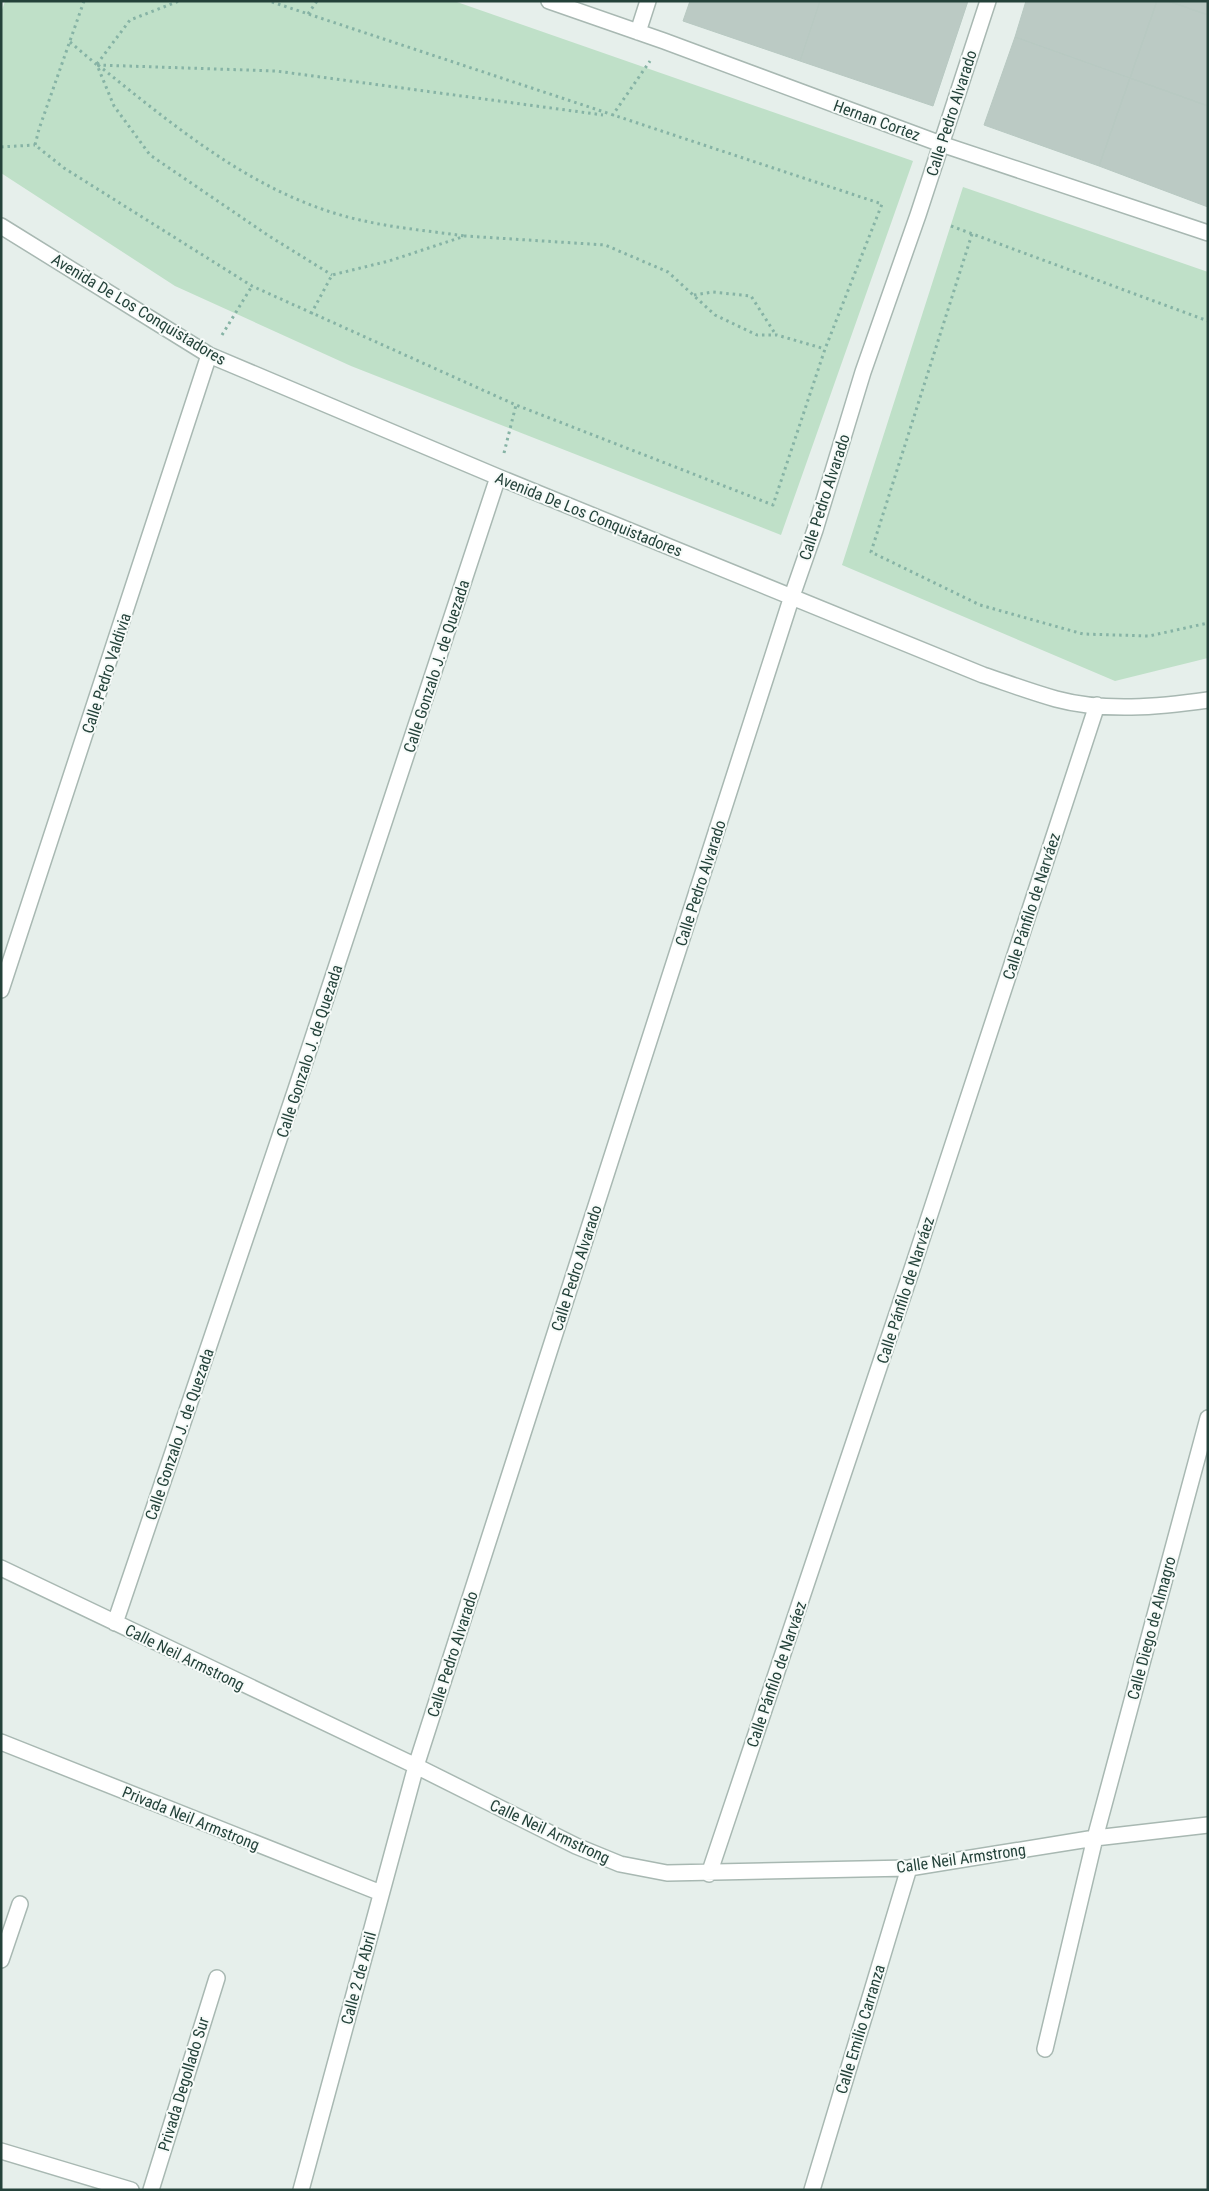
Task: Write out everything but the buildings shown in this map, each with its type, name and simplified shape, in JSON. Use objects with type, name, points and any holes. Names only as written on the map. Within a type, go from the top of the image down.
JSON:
[{"type":"street","name":"Hernan Cortez","points":[[549,1],[664,41],[941,144],[1208,233]]},
{"type":"street","points":[[638,32],[648,1]]},
{"type":"street","name":"Calle Pedro Alvarado","points":[[416,1766],[792,596],[815,530],[863,372],[918,215],[988,1]]},
{"type":"street","name":"Avenida De Los Conquistadores","points":[[1,226],[209,355],[498,477],[983,675],[1057,699],[1097,706],[1168,706],[1208,700]]},
{"type":"street","name":"Calle Pedro Valdivia","points":[[1,990],[209,355]]},
{"type":"street","name":"Calle Gonzalo J. de Quezada","points":[[115,1623],[293,1098],[498,477]]},
{"type":"street","name":"Calle Pánfilo de Narváez","points":[[709,1874],[913,1266],[1097,706]]},
{"type":"street","name":"Calle Diego de Almagro","points":[[1045,2049],[1095,1838],[1208,1418]]},
{"type":"street","name":"Calle Neil Armstrong","points":[[1,1568],[416,1766],[576,1846],[620,1864],[667,1874],[908,1868],[1095,1838],[1208,1825]]},
{"type":"street","name":"Privada Neil Armstrong","points":[[1,1742],[381,1893]]},
{"type":"street","name":"Calle 2 de Abril","points":[[301,2190],[416,1766]]},
{"type":"street","name":"Calle Emilio Carranza","points":[[812,2190],[908,1868]]},
{"type":"street","points":[[1,1960],[20,1904]]},
{"type":"street","name":"Privada Degollado Sur","points":[[150,2190],[217,1978]]},
{"type":"street","points":[[1,2150],[131,2190]]},
{"type":"path","points":[[35,145],[38,129],[84,1]]},
{"type":"path","points":[[97,65],[130,20],[179,1]]},
{"type":"path","points":[[1,147],[35,145],[64,168],[252,286],[311,314],[516,405],[773,505],[825,349],[882,204],[269,1]]},
{"type":"path","points":[[308,14],[317,1]]},
{"type":"path","points":[[612,116],[664,41]]},
{"type":"path","points":[[70,42],[190,138],[255,180],[309,204],[360,220],[465,236],[605,245],[668,272],[715,315],[757,335],[777,335],[825,349]]},
{"type":"path","points":[[97,65],[276,71],[612,116]]},
{"type":"path","points":[[97,65],[114,106],[150,155],[269,236],[332,275],[389,261],[465,236]]},
{"type":"path","points":[[951,226],[1208,321]]},
{"type":"path","points":[[972,234],[871,552],[980,605],[1083,634],[1149,636],[1208,623]]},
{"type":"path","points":[[311,314],[332,275]]},
{"type":"path","points":[[209,355],[252,286]]},
{"type":"path","points":[[694,296],[713,292],[750,296],[777,335]]},
{"type":"path","points":[[498,477],[516,405]]},
{"type":"green space","points":[[5,1],[454,1],[913,161],[781,535],[351,366],[175,286],[1,173],[1,13]]},
{"type":"green space","points":[[963,187],[1208,272],[1208,658],[1115,681],[842,565]]}]
